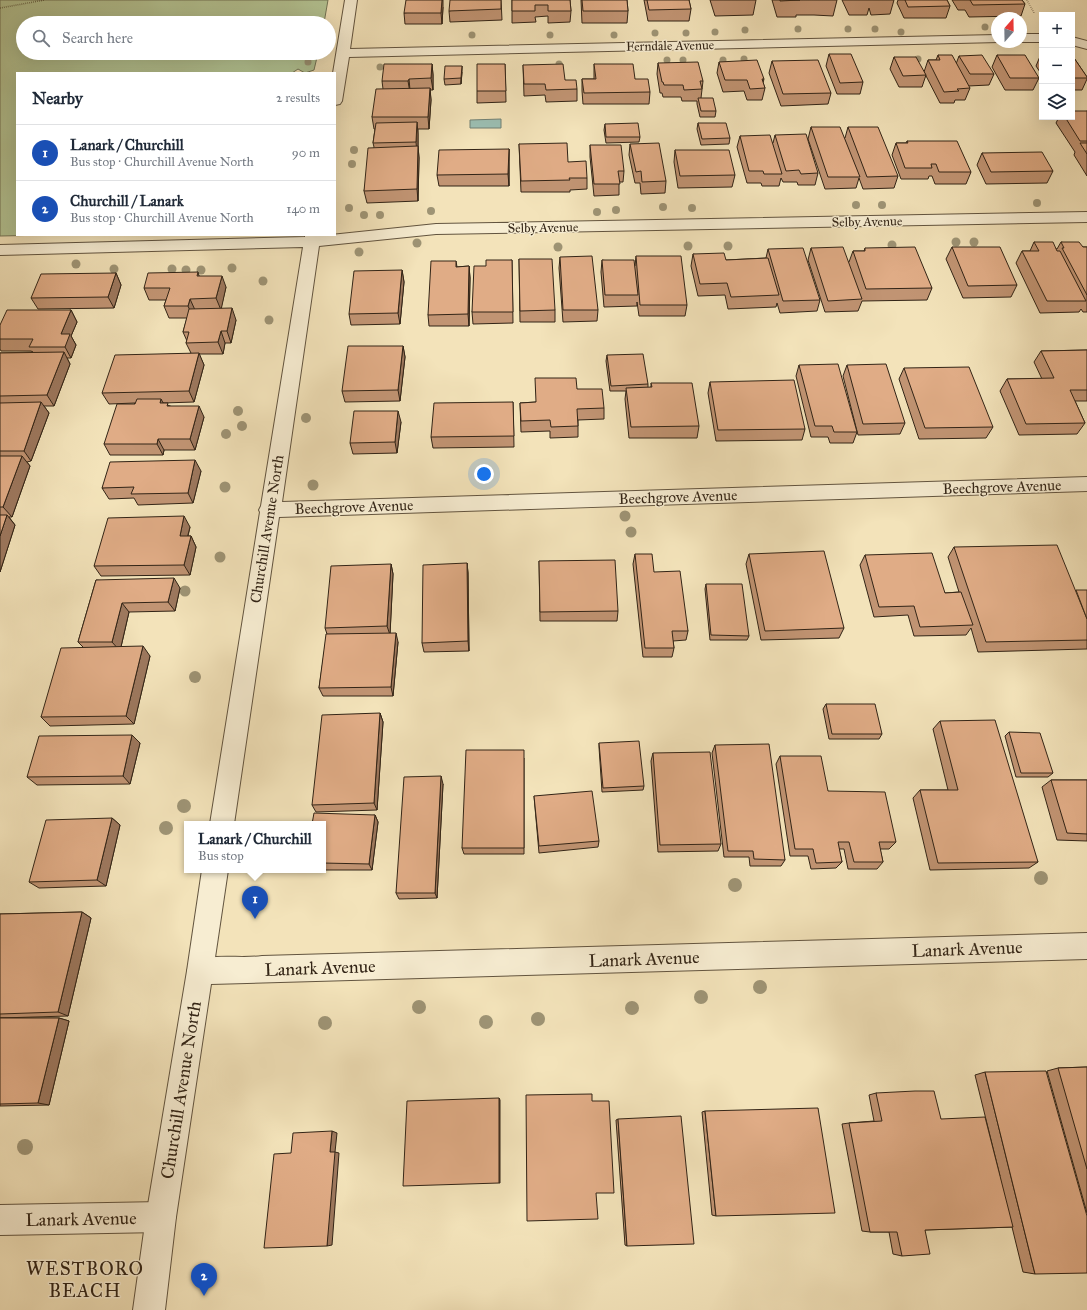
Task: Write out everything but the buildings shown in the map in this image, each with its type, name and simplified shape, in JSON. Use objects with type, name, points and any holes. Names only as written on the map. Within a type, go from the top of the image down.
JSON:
[{"type":"street","points":[[336,95],[351,0]]},
{"type":"street","points":[[1027,38],[1039,38]]},
{"type":"street","name":"Ferndale Avenue","points":[[343,53],[991,39]]},
{"type":"street","points":[[1075,42],[1087,45]]},
{"type":"street","name":"Selby Avenue","points":[[0,250],[312,239],[436,229],[1087,217]]},
{"type":"street","name":"Churchill Avenue North","points":[[222,821],[269,510],[312,239]]},
{"type":"street","name":"Beechgrove Avenue","points":[[269,510],[1087,484]]},
{"type":"street","name":"Churchill Avenue North","points":[[149,1310],[215,873]]},
{"type":"street","name":"Lanark Avenue","points":[[200,971],[247,971],[262,969],[1087,946]]},
{"type":"street","name":"Lanark Avenue","points":[[0,1220],[162,1217]]},
{"type":"path","points":[[0,8],[45,0]]},
{"type":"green space","points":[[0,0],[328,0],[325,16],[16,16],[16,60],[316,60],[314,70],[308,72],[303,72],[298,69],[294,72],[16,72],[16,236],[0,236]]},
{"type":"water","points":[[501,119],[501,128],[470,128],[470,120]]},
{"type":"place","name":"Lanark / Churchill","points":[[255,919]]},
{"type":"place","name":"Churchill / Lanark","points":[[204,1296]]},
{"type":"district","name":"WESTBORO BEACH","points":[[85,1279]]}]
